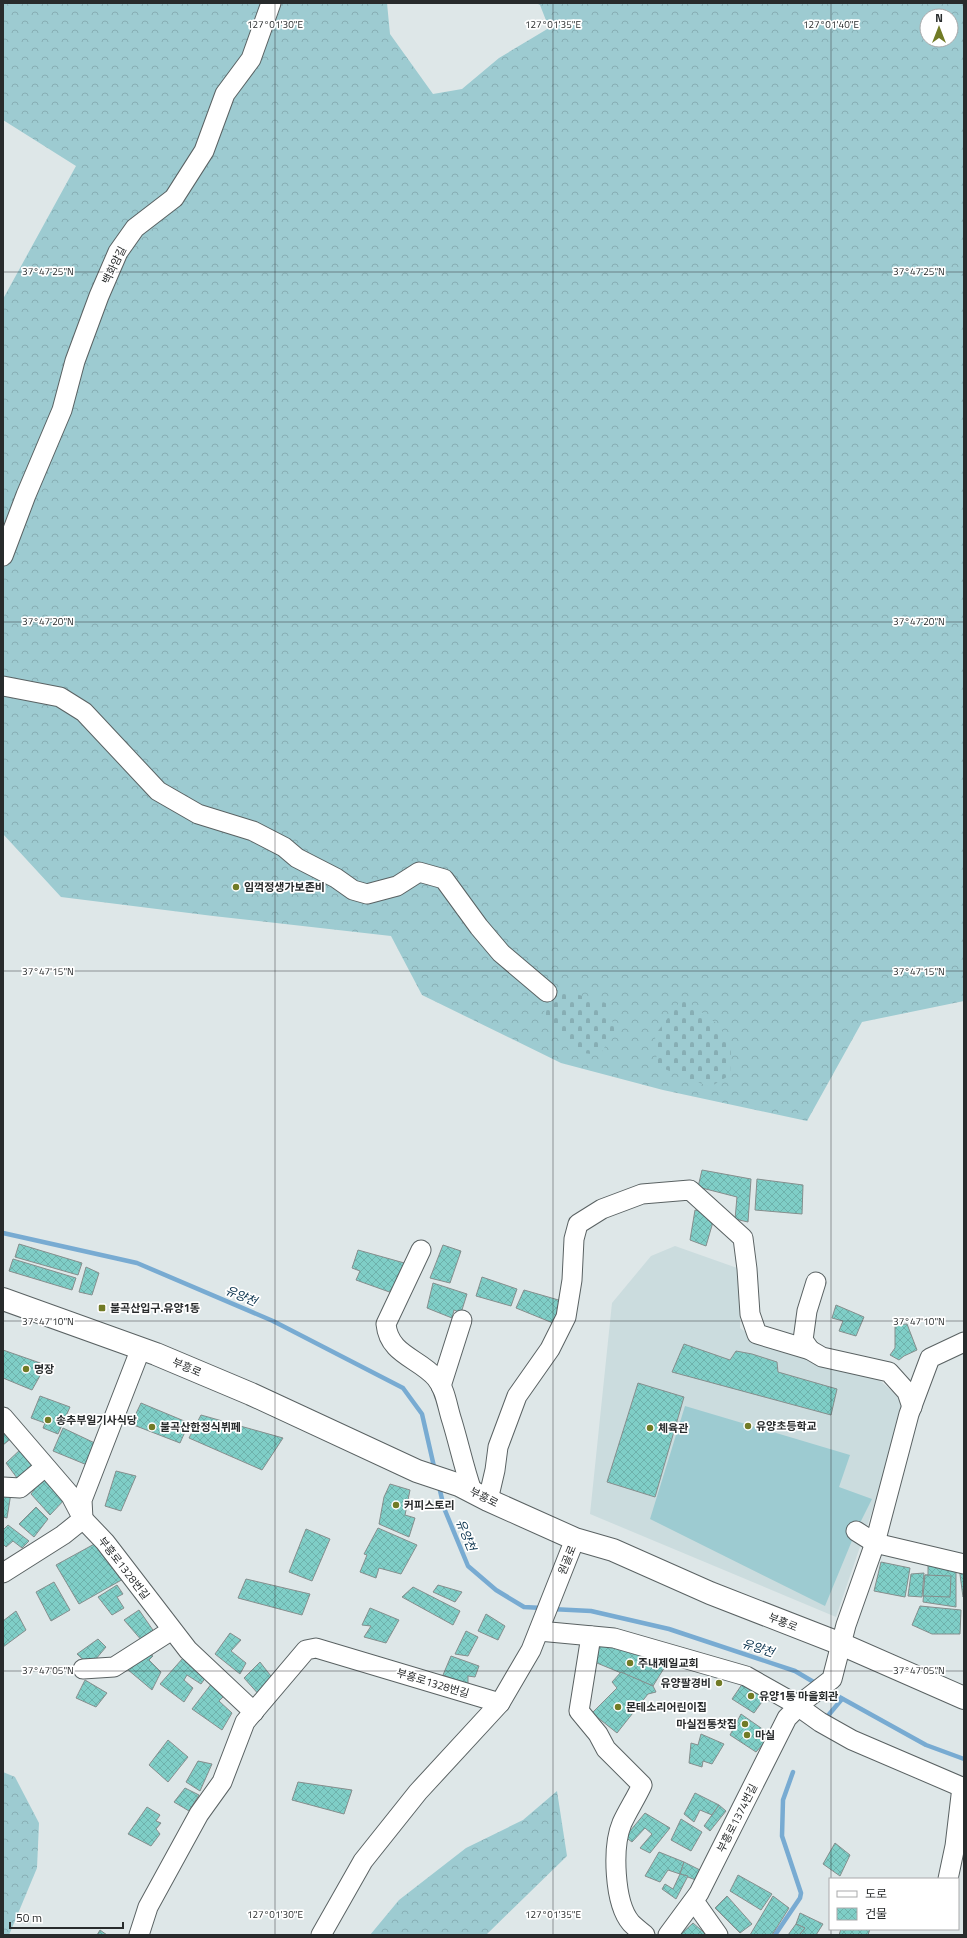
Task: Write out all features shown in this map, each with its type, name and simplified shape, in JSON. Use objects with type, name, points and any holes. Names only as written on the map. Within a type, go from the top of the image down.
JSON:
[{"type":"main road","name":"부흥로","points":[[3,1299],[141,1348],[251,1394],[417,1470],[473,1492],[575,1539],[613,1550],[710,1593],[841,1644],[964,1698]]},
{"type":"street","name":"백화암길","points":[[3,556],[26,495],[62,410],[75,361],[99,296],[118,252],[135,228],[174,198],[204,151],[225,94],[251,59],[271,3]]},
{"type":"street","points":[[3,686],[60,697],[84,712],[158,791],[170,799],[198,814],[253,831],[284,847],[298,858],[336,878],[353,890],[367,894],[397,886],[419,872],[444,879],[479,927],[501,953],[547,992]]},
{"type":"street","points":[[421,1250],[386,1324],[387,1334],[394,1347],[436,1378],[445,1392],[460,1448],[462,1462],[473,1492],[495,1470],[498,1447],[517,1396],[550,1349],[566,1317],[572,1280],[574,1239],[578,1224],[602,1209],[642,1194],[690,1190],[743,1238],[750,1314],[757,1334],[810,1350],[822,1357],[889,1372],[907,1392],[912,1406]]},
{"type":"street","points":[[810,1350],[803,1340],[806,1311],[816,1282]]},
{"type":"street","points":[[441,1386],[462,1320]]},
{"type":"street","points":[[841,1644],[846,1625],[876,1542],[912,1406],[930,1358],[964,1342]]},
{"type":"street","points":[[3,1573],[63,1535],[83,1519],[82,1500],[141,1348]]},
{"type":"street","name":"부흥로1328번길","points":[[3,1418],[71,1496],[83,1519],[105,1542],[188,1650],[254,1712]]},
{"type":"street","points":[[3,1487],[20,1488],[45,1467]]},
{"type":"street","points":[[856,1531],[876,1542],[964,1564]]},
{"type":"street","name":"원골로","points":[[321,1935],[363,1861],[418,1792],[500,1703],[531,1650],[575,1539]]},
{"type":"street","points":[[541,1625],[591,1636],[614,1638],[746,1676],[802,1704],[820,1722],[852,1740],[963,1787],[955,1846],[948,1878]]},
{"type":"street","points":[[83,1669],[114,1668],[172,1630]]},
{"type":"street","points":[[591,1636],[579,1711],[598,1734],[606,1749],[642,1785],[621,1824],[614,1859],[616,1876],[624,1910],[630,1922],[645,1935]]},
{"type":"street","name":"부흥로1374번길","points":[[668,1935],[699,1893],[787,1718],[832,1678],[841,1644]]},
{"type":"street","name":"부흥로1328번길","points":[[139,1935],[148,1907],[198,1814],[222,1782],[245,1722],[306,1650],[316,1648],[500,1703]]},
{"type":"street","points":[[694,1901],[718,1935]]},
{"type":"shaded area","name":"유양초등학교","points":[[675,1246],[740,1269],[740,1328],[754,1338],[877,1378],[902,1400],[892,1453],[836,1617],[590,1514],[612,1303],[651,1256]]},
{"type":"green space","points":[[3,3],[387,3],[390,34],[433,94],[462,89],[499,58],[549,28],[540,5],[536,3],[964,3],[964,1001],[862,1022],[807,1121],[663,1090],[561,1063],[422,995],[391,936],[61,897],[3,834],[3,299],[76,166],[3,120]]},
{"type":"green space","points":[[552,989],[606,1003],[615,1029],[600,1055],[583,1053],[546,1020],[544,1014],[547,992]]},
{"type":"green space","points":[[683,998],[717,1024],[731,1044],[730,1075],[710,1087],[657,1066],[655,1035]]},
{"type":"green space","points":[[685,1406],[850,1455],[839,1487],[872,1499],[856,1531],[825,1606],[650,1519]]},
{"type":"green space","points":[[3,1772],[15,1777],[39,1823],[37,1868],[9,1935],[3,1935]]},
{"type":"green space","points":[[557,1791],[567,1856],[486,1935],[370,1935],[399,1900],[466,1848],[523,1820]]},
{"type":"building","points":[[702,1170],[751,1179],[748,1222],[735,1219],[737,1197],[698,1187]]},
{"type":"building","points":[[757,1179],[803,1185],[802,1214],[755,1210]]},
{"type":"building","points":[[695,1210],[715,1215],[706,1246],[690,1240]]},
{"type":"building","points":[[19,1244],[82,1263],[78,1275],[15,1257]]},
{"type":"building","points":[[443,1245],[461,1251],[450,1283],[430,1278]]},
{"type":"building","points":[[358,1250],[408,1264],[395,1294],[356,1280],[360,1271],[352,1268]]},
{"type":"building","points":[[13,1259],[76,1278],[72,1290],[9,1271]]},
{"type":"building","points":[[86,1267],[99,1273],[92,1295],[79,1292]]},
{"type":"building","points":[[482,1277],[517,1289],[511,1306],[476,1296]]},
{"type":"building","points":[[433,1283],[467,1294],[461,1313],[454,1310],[452,1318],[427,1308]]},
{"type":"building","points":[[524,1290],[562,1301],[553,1323],[516,1308]]},
{"type":"building","points":[[836,1305],[864,1317],[856,1336],[839,1331],[843,1321],[832,1318]]},
{"type":"building","points":[[907,1324],[917,1350],[899,1360],[890,1355],[895,1348],[895,1325]]},
{"type":"building","points":[[684,1344],[730,1360],[736,1351],[752,1354],[777,1362],[778,1372],[837,1389],[831,1415],[672,1372]]},
{"type":"building","points":[[3,1350],[46,1365],[32,1390],[3,1378]]},
{"type":"building","name":"체육관","points":[[638,1383],[684,1397],[655,1497],[607,1482]]},
{"type":"building","points":[[40,1396],[70,1407],[58,1434],[43,1428],[45,1423],[31,1418]]},
{"type":"building","points":[[141,1403],[189,1423],[180,1443],[131,1424]]},
{"type":"building","points":[[201,1415],[283,1438],[262,1470],[189,1438]]},
{"type":"building","points":[[3,1428],[13,1437],[3,1445]]},
{"type":"building","points":[[63,1428],[99,1445],[92,1467],[53,1451]]},
{"type":"building","points":[[22,1448],[36,1464],[17,1478],[6,1463]]},
{"type":"building","points":[[116,1471],[136,1476],[121,1511],[105,1506]]},
{"type":"building","points":[[46,1474],[66,1498],[50,1515],[31,1494]]},
{"type":"building","points":[[390,1484],[410,1490],[405,1515],[415,1518],[409,1537],[379,1524],[384,1497]]},
{"type":"building","points":[[3,1492],[11,1493],[7,1518],[3,1517]]},
{"type":"building","points":[[36,1507],[48,1519],[34,1537],[19,1524]]},
{"type":"building","points":[[8,1525],[29,1541],[22,1548],[13,1541],[6,1547],[3,1544],[3,1530]]},
{"type":"building","points":[[378,1528],[417,1545],[401,1574],[379,1568],[376,1578],[360,1572],[367,1555],[364,1554]]},
{"type":"building","points":[[306,1529],[330,1539],[312,1581],[289,1572]]},
{"type":"building","points":[[98,1542],[125,1578],[79,1604],[56,1565]]},
{"type":"building","points":[[928,1561],[956,1567],[956,1607],[923,1602],[925,1575],[928,1575]]},
{"type":"building","points":[[881,1562],[910,1568],[905,1597],[874,1591]]},
{"type":"building","points":[[964,1566],[964,1595],[963,1597],[959,1567]]},
{"type":"building","points":[[924,1573],[922,1597],[908,1596],[911,1574]]},
{"type":"building","points":[[925,1575],[951,1576],[950,1597],[923,1596]]},
{"type":"building","points":[[246,1579],[310,1594],[302,1615],[238,1598]]},
{"type":"building","points":[[54,1582],[70,1610],[51,1621],[36,1592]]},
{"type":"building","points":[[117,1585],[123,1594],[117,1597],[124,1608],[112,1615],[98,1597]]},
{"type":"building","points":[[438,1585],[462,1592],[455,1602],[433,1592]]},
{"type":"building","points":[[413,1587],[460,1611],[453,1625],[402,1597]]},
{"type":"building","points":[[920,1606],[961,1610],[960,1634],[932,1634],[912,1625]]},
{"type":"building","points":[[370,1608],[399,1620],[386,1643],[364,1637],[371,1626],[362,1625]]},
{"type":"building","points":[[139,1610],[155,1633],[143,1642],[124,1620]]},
{"type":"building","points":[[16,1611],[26,1630],[3,1647],[3,1621]]},
{"type":"building","points":[[486,1614],[505,1626],[498,1640],[478,1631]]},
{"type":"building","points":[[466,1631],[478,1637],[468,1656],[455,1654]]},
{"type":"building","points":[[230,1633],[241,1640],[231,1651],[246,1663],[240,1674],[215,1654]]},
{"type":"building","points":[[98,1639],[106,1647],[90,1666],[77,1654]]},
{"type":"building","name":"주내제일교회","points":[[603,1639],[617,1642],[666,1665],[653,1686],[592,1661]]},
{"type":"building","points":[[145,1651],[153,1656],[149,1660],[161,1672],[152,1690],[127,1669]]},
{"type":"building","points":[[451,1656],[479,1666],[475,1677],[468,1676],[468,1685],[443,1675]]},
{"type":"building","points":[[183,1658],[206,1677],[201,1684],[187,1675],[184,1680],[193,1688],[184,1702],[160,1684]]},
{"type":"building","points":[[260,1662],[274,1680],[261,1697],[244,1678]]},
{"type":"building","name":"몬테소리어린이집","points":[[621,1672],[653,1686],[656,1692],[648,1694],[617,1733],[592,1713],[617,1688],[612,1682]]},
{"type":"building","points":[[85,1680],[107,1693],[96,1707],[76,1698]]},
{"type":"building","name":"유양1통 마을회관","points":[[745,1680],[769,1692],[754,1713],[732,1699]]},
{"type":"building","points":[[212,1683],[226,1694],[219,1701],[232,1713],[222,1730],[192,1709]]},
{"type":"building","name":"마실전통찻집","points":[[741,1714],[771,1735],[756,1752],[730,1735]]},
{"type":"building","points":[[701,1734],[724,1744],[712,1764],[703,1761],[702,1767],[689,1763],[691,1743],[698,1745]]},
{"type":"building","points":[[168,1740],[188,1757],[168,1782],[149,1765]]},
{"type":"building","points":[[198,1761],[212,1764],[200,1791],[186,1782]]},
{"type":"building","points":[[298,1782],[352,1790],[344,1814],[292,1800]]},
{"type":"building","points":[[185,1788],[199,1795],[189,1811],[174,1802]]},
{"type":"building","points":[[695,1793],[719,1805],[712,1815],[700,1810],[694,1822],[684,1814]]},
{"type":"building","points":[[719,1805],[726,1811],[710,1831],[704,1826]]},
{"type":"building","points":[[147,1807],[160,1815],[156,1821],[161,1823],[156,1829],[160,1834],[151,1846],[128,1834]]},
{"type":"building","points":[[645,1813],[670,1828],[650,1853],[640,1848],[652,1834],[645,1828],[632,1842],[625,1837]]},
{"type":"building","points":[[681,1819],[702,1832],[691,1851],[671,1840]]},
{"type":"building","points":[[835,1843],[850,1855],[840,1876],[823,1864]]},
{"type":"building","points":[[659,1852],[684,1862],[680,1874],[668,1870],[660,1882],[645,1876]]},
{"type":"building","points":[[684,1862],[706,1873],[701,1882],[680,1874]]},
{"type":"building","points":[[680,1874],[688,1876],[676,1899],[662,1889],[665,1884],[673,1889]]},
{"type":"building","points":[[738,1875],[772,1894],[761,1910],[730,1891]]},
{"type":"building","points":[[727,1896],[752,1924],[740,1933],[715,1908]]},
{"type":"building","points":[[773,1896],[789,1908],[772,1935],[750,1935]]},
{"type":"building","points":[[800,1913],[823,1924],[816,1935],[799,1935],[805,1928],[796,1924]]},
{"type":"building","points":[[693,1923],[707,1935],[680,1935]]},
{"type":"building","points":[[796,1924],[805,1928],[799,1935],[788,1935]]},
{"type":"building","points":[[100,1930],[107,1935],[97,1935]]},
{"type":"building","points":[[841,1930],[870,1930],[868,1935],[839,1935]]},
{"type":"waterway","name":"유양천","points":[[3,1233],[137,1263],[273,1321],[403,1388],[422,1414],[435,1471]]},
{"type":"waterway","name":"유양천","points":[[439,1486],[444,1508],[468,1566],[496,1590],[524,1607],[542,1608]]},
{"type":"waterway","name":"유양천","points":[[551,1609],[591,1611],[669,1629],[795,1671],[817,1684]]},
{"type":"waterway","name":"유양천","points":[[825,1689],[926,1745],[964,1759]]},
{"type":"waterway","points":[[826,1718],[842,1699]]},
{"type":"waterway","points":[[775,1935],[800,1898],[801,1893],[782,1836],[783,1800],[793,1772]]},
{"type":"place","name":"임꺽정생가보존비","points":[[236,887]]},
{"type":"place","name":"불곡산입구.유양1동","points":[[102,1308]]},
{"type":"place","name":"명장","points":[[26,1369]]},
{"type":"place","name":"송추부일기사식당","points":[[48,1420]]},
{"type":"place","name":"유양초등학교","points":[[748,1426]]},
{"type":"place","name":"불곡산한정식뷔페","points":[[152,1427]]},
{"type":"place","name":"체육관","points":[[650,1428]]},
{"type":"place","name":"커피스토리","points":[[396,1505]]},
{"type":"place","name":"주내제일교회","points":[[630,1663]]},
{"type":"place","name":"유양팔경비","points":[[719,1683]]},
{"type":"place","name":"유양1통 마을회관","points":[[751,1696]]},
{"type":"place","name":"몬테소리어린이집","points":[[618,1707]]},
{"type":"place","name":"마실전통찻집","points":[[745,1724]]},
{"type":"place","name":"마실","points":[[747,1735]]}]
